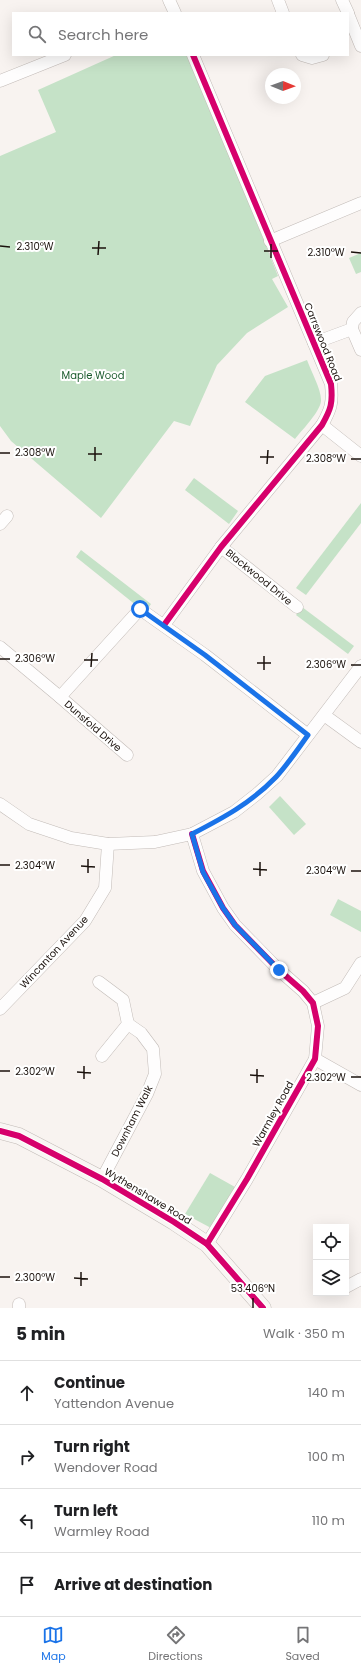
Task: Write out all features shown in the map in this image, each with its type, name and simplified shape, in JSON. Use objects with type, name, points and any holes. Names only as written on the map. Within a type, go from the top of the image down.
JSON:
[{"type":"main road","name":"Wythenshawe Road","points":[[0,1131],[19,1136],[102,1179],[174,1222],[207,1244],[263,1308]]},
{"type":"street","points":[[169,0],[173,12]]},
{"type":"street","points":[[278,0],[283,12]]},
{"type":"street","points":[[342,0],[352,17],[356,44]]},
{"type":"street","points":[[0,81],[62,56]]},
{"type":"street","name":"Carrswood Road","points":[[164,626],[221,547],[322,425],[331,409],[332,398],[331,384],[192,56]]},
{"type":"street","points":[[305,56],[312,58],[319,56]]},
{"type":"street","points":[[270,241],[361,203]]},
{"type":"street","points":[[361,313],[353,322],[352,329],[361,350]]},
{"type":"street","points":[[314,344],[352,329]]},
{"type":"street","points":[[322,425],[361,456]]},
{"type":"street","name":"Blackwood Drive","points":[[221,547],[297,608]]},
{"type":"street","points":[[60,697],[140,609],[308,735]]},
{"type":"street","name":"Dunsfold Drive","points":[[0,647],[127,755]]},
{"type":"street","points":[[0,804],[29,824],[71,838],[108,844],[155,842],[192,834],[234,812],[277,776],[361,666]]},
{"type":"street","points":[[324,715],[361,742]]},
{"type":"street","name":"Warmley Road","points":[[192,834],[203,872],[223,908],[235,925],[279,970],[303,991],[313,1003],[318,1026],[315,1059],[251,1172],[207,1244]]},
{"type":"street","name":"Wincanton Avenue","points":[[0,1009],[85,921],[105,888],[108,844]]},
{"type":"street","points":[[313,1003],[345,988],[361,963]]},
{"type":"street","points":[[99,982],[123,1000],[128,1024],[102,1056]]},
{"type":"street","name":"Downham Walk","points":[[102,1179],[147,1094],[155,1074],[153,1049],[141,1034],[128,1024]]},
{"type":"street","points":[[315,1059],[361,1086]]},
{"type":"street","points":[[349,1285],[361,1278]]},
{"type":"green space","name":"Maple Wood","points":[[114,56],[190,56],[278,276],[272,279],[288,307],[247,333],[217,365],[190,426],[174,421],[101,518],[11,441],[0,426],[0,156],[56,132],[38,90]]},
{"type":"green space","points":[[361,253],[361,272],[356,274],[349,258]]},
{"type":"green space","points":[[307,360],[318,387],[321,401],[318,410],[295,439],[245,402],[265,376]]},
{"type":"green space","points":[[194,478],[238,511],[229,524],[185,490]]},
{"type":"green space","points":[[361,503],[361,523],[306,595],[296,588]]},
{"type":"green space","points":[[81,550],[151,604],[149,607],[141,601],[137,606],[76,557]]},
{"type":"green space","points":[[302,607],[354,646],[348,654],[296,615]]},
{"type":"green space","points":[[280,796],[306,824],[294,835],[269,807]]},
{"type":"green space","points":[[338,899],[361,911],[361,932],[330,915]]},
{"type":"green space","points":[[210,1173],[235,1187],[211,1228],[185,1214]]},
{"type":"cycle path","points":[[164,625],[221,547],[322,425],[329,410],[332,396],[331,384],[193,56]]},
{"type":"cycle path","points":[[192,834],[203,871],[223,908],[235,925],[279,970],[303,991],[313,1003],[318,1026],[315,1059],[247,1179],[207,1244]]},
{"type":"cycle path","points":[[0,1131],[19,1136],[102,1179],[174,1222],[207,1244],[263,1308]]},
{"type":"route","points":[[140,609],[205,655],[308,735],[277,776],[257,794],[234,812],[192,834],[203,872],[223,908],[235,925],[279,970]]}]
